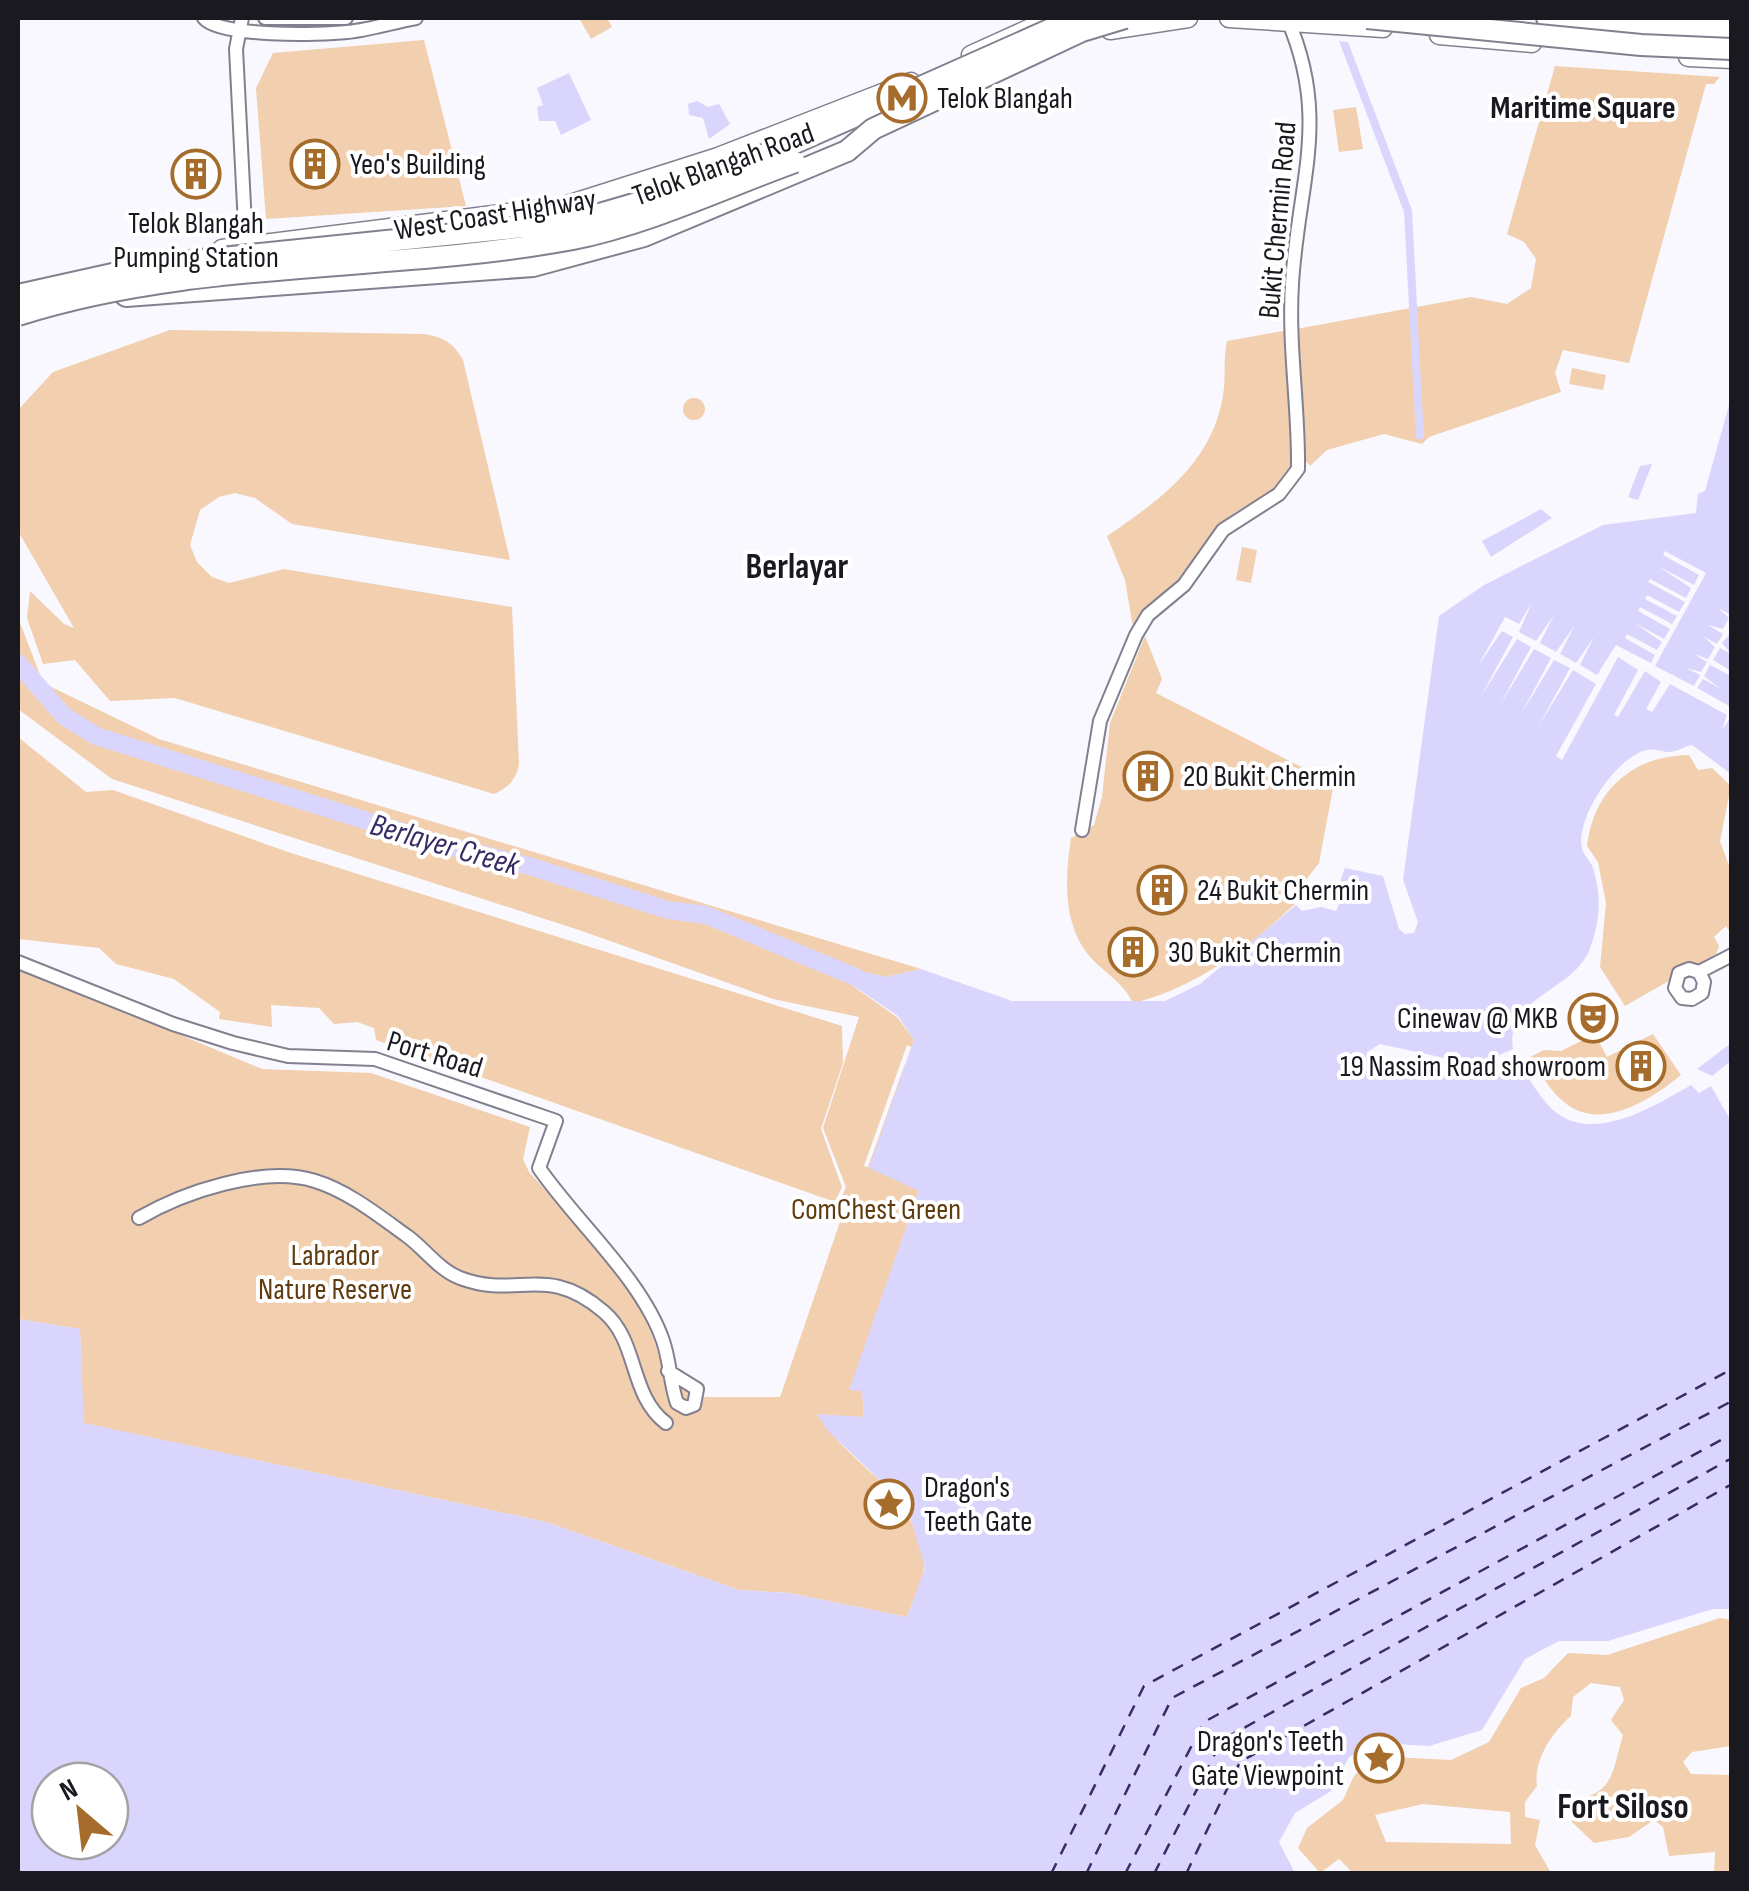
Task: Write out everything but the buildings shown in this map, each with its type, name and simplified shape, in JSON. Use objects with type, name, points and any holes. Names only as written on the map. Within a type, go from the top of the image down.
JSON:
[{"type":"highway","name":"West Coast Highway","points":[[18,295],[152,265],[572,222],[637,204],[790,145],[1076,18]]},
{"type":"highway","points":[[1367,18],[1623,44],[1732,49]]},
{"type":"highway","points":[[1547,18],[1732,31]]},
{"type":"highway","name":"West Coast Highway","points":[[18,314],[156,283],[492,251],[576,238],[761,174],[874,128],[1067,38],[1124,21]]},
{"type":"highway","points":[[1526,42],[1732,40]]},
{"type":"highway","points":[[118,297],[497,270],[594,250],[690,218],[847,151],[874,128]]},
{"type":"main road","name":"Telok Blangah Road","points":[[18,286],[246,245],[564,206],[718,157],[949,66],[1030,22],[1053,18]]},
{"type":"main road","name":"Telok Blangah Road","points":[[18,323],[118,297],[576,243],[686,210],[840,151],[1124,21],[1188,18]]},
{"type":"main road","points":[[1229,18],[1288,19],[1732,60]]},
{"type":"main road","points":[[1651,18],[1722,18]]},
{"type":"main road","points":[[949,66],[965,74],[968,91]]},
{"type":"main road","points":[[428,225],[434,235],[435,260]]},
{"type":"street","points":[[204,18],[210,25],[347,32],[416,18]]},
{"type":"street","points":[[265,18],[346,18]]},
{"type":"street","name":"Bukit Chermin Road","points":[[1082,830],[1100,722],[1148,615],[1184,585],[1223,530],[1279,494],[1298,470],[1291,286],[1313,123],[1307,82],[1288,19]]},
{"type":"street","points":[[225,23],[236,49]]},
{"type":"street","points":[[242,24],[236,49],[246,245]]},
{"type":"street","points":[[1698,972],[1732,954]]},
{"type":"street","name":"Port Road","points":[[18,962],[218,1038],[288,1056],[375,1060],[556,1121],[539,1168],[620,1270],[663,1340],[674,1396]]},
{"type":"street","points":[[139,1218],[173,1198],[215,1186],[275,1176],[322,1184],[404,1234],[456,1277],[492,1284],[562,1285],[587,1298],[610,1317],[628,1347],[642,1398],[666,1424]]},
{"type":"street","points":[[668,1371],[687,1384],[698,1392],[694,1405],[683,1408],[674,1396],[678,1388],[687,1384]]},
{"type":"green space","points":[[579,18],[607,18],[612,27],[591,39]]},
{"type":"green space","points":[[424,40],[466,206],[266,219],[256,88],[273,53]]},
{"type":"green space","points":[[1555,66],[1720,77],[1714,84],[1706,84],[1629,363],[1563,350],[1555,373],[1561,392],[1429,437],[1422,444],[1384,434],[1327,450],[1310,466],[1305,460],[1296,329],[1471,297],[1507,304],[1531,288],[1536,259],[1524,242],[1507,234]]},
{"type":"green space","points":[[1356,107],[1363,149],[1339,152],[1333,110]]},
{"type":"green space","points":[[170,330],[423,334],[447,341],[459,354],[510,560],[292,524],[255,498],[235,493],[219,497],[200,510],[190,545],[197,562],[212,577],[229,583],[284,569],[512,607],[519,764],[513,779],[503,789],[494,794],[175,698],[110,701],[75,660],[43,664],[27,618],[30,591],[64,624],[74,628],[18,531],[18,410],[53,372]]},
{"type":"green space","points":[[1288,330],[1295,455],[1290,468],[1276,487],[1218,527],[1183,579],[1133,627],[1125,580],[1107,536],[1164,494],[1208,441],[1223,396],[1227,341]]},
{"type":"green space","points":[[1572,368],[1606,375],[1603,390],[1569,384]]},
{"type":"green space","points":[[694,398],[702,401],[702,417],[694,420],[686,417],[683,409],[686,401]]},
{"type":"green space","points":[[1242,547],[1257,550],[1251,583],[1236,580]]},
{"type":"green space","name":"Labrador Nature Reserve","points":[[18,617],[43,683],[159,739],[921,969],[886,977],[840,967],[836,974],[898,1018],[914,1040],[905,1064],[919,1191],[850,1389],[862,1390],[864,1417],[818,1415],[896,1499],[919,1539],[924,1571],[907,1617],[789,1593],[739,1590],[546,1522],[83,1423],[80,1329],[18,1319],[18,967],[262,1069],[371,1073],[530,1127],[523,1159],[529,1172],[628,1289],[655,1343],[663,1372],[699,1397],[780,1397],[842,1216],[837,1209],[846,1187],[823,1128],[859,1017],[773,999],[582,931],[112,779],[18,709]]},
{"type":"green space","points":[[1145,636],[1162,679],[1156,693],[1327,780],[1333,788],[1319,863],[1291,899],[1295,904],[1220,964],[1178,987],[1133,1003],[1091,958],[1075,931],[1068,901],[1068,869],[1071,838],[1094,825],[1102,797],[1110,723]]},
{"type":"green space","points":[[18,737],[86,792],[113,790],[291,853],[842,1026],[843,1063],[821,1129],[842,1187],[835,1202],[376,1040],[374,1028],[357,1022],[334,1024],[319,1008],[271,1005],[272,1027],[219,1019],[220,1012],[174,979],[116,964],[99,948],[18,939]]},
{"type":"green space","points":[[1689,755],[1698,770],[1712,768],[1731,786],[1720,841],[1731,871],[1731,934],[1726,926],[1714,937],[1719,946],[1716,954],[1625,1006],[1600,967],[1606,903],[1598,862],[1587,846],[1591,826],[1607,793],[1634,769]]},
{"type":"green space","points":[[1595,1034],[1607,1057],[1653,1034],[1681,1075],[1656,1094],[1625,1109],[1593,1114],[1578,1111],[1554,1092],[1530,1057],[1544,1050],[1561,1051]]},
{"type":"green space","points":[[1720,1618],[1731,1620],[1731,1746],[1692,1752],[1683,1762],[1691,1774],[1731,1775],[1731,1873],[1714,1873],[1715,1852],[1669,1856],[1663,1827],[1654,1820],[1629,1837],[1594,1843],[1572,1822],[1574,1800],[1597,1792],[1610,1778],[1623,1735],[1611,1720],[1624,1700],[1620,1687],[1591,1683],[1573,1697],[1571,1716],[1545,1748],[1537,1786],[1525,1802],[1525,1817],[1540,1820],[1535,1845],[1551,1873],[1353,1873],[1339,1859],[1320,1873],[1298,1848],[1307,1828],[1343,1800],[1354,1776],[1367,1764],[1392,1757],[1451,1760],[1489,1742],[1521,1688],[1544,1678],[1568,1653],[1607,1655]],"holes":[[[1423,1804],[1510,1812],[1511,1844],[1386,1842],[1375,1815]]]},
{"type":"shaded area","points":[[1339,41],[1348,42],[1412,210],[1424,439],[1416,439],[1404,212]]},
{"type":"shaded area","points":[[569,73],[591,120],[561,135],[555,121],[539,121],[537,107],[543,105],[537,88]]},
{"type":"shaded area","points":[[697,101],[708,107],[719,104],[730,124],[709,139],[703,118],[689,115],[688,104]]},
{"type":"shaded area","points":[[1731,398],[1731,774],[1692,745],[1673,752],[1647,750],[1611,776],[1592,805],[1582,835],[1583,851],[1593,868],[1599,900],[1589,951],[1580,965],[1519,1018],[1513,1032],[1513,1049],[1477,1065],[1380,1044],[1367,1052],[1376,1065],[1385,1062],[1476,1080],[1490,1079],[1519,1064],[1552,1109],[1585,1124],[1623,1119],[1691,1085],[1699,1093],[1711,1086],[1732,1123],[1731,1609],[1713,1609],[1608,1641],[1559,1641],[1525,1659],[1482,1730],[1429,1746],[1377,1743],[1349,1757],[1331,1791],[1295,1813],[1279,1842],[1295,1873],[18,1874],[18,1319],[80,1329],[84,1423],[546,1522],[739,1590],[789,1593],[907,1617],[925,1568],[907,1506],[828,1431],[817,1414],[864,1417],[862,1391],[849,1390],[919,1191],[869,1168],[914,1040],[898,1016],[836,974],[839,966],[886,977],[921,969],[1012,1001],[1165,1001],[1200,984],[1296,905],[1302,911],[1321,907],[1336,911],[1340,901],[1335,895],[1345,868],[1383,876],[1399,929],[1405,934],[1414,933],[1418,922],[1403,880],[1439,616],[1484,585],[1603,525],[1696,513],[1698,494],[1705,491]]},
{"type":"shaded area","points":[[1652,464],[1638,500],[1628,497],[1640,466]]},
{"type":"shaded area","points":[[1541,509],[1552,518],[1491,557],[1482,541]]},
{"type":"shaded area","points":[[1731,1043],[1731,1061],[1712,1076],[1697,1069]]},
{"type":"pier","points":[[1665,551],[1706,573],[1655,666],[1694,686],[1700,675],[1686,668],[1701,672],[1707,662],[1694,654],[1708,659],[1715,647],[1703,636],[1717,644],[1723,634],[1708,625],[1723,629],[1729,618],[1718,608],[1731,615],[1731,633],[1722,643],[1731,654],[1720,648],[1713,660],[1731,671],[1729,675],[1710,665],[1704,676],[1721,689],[1703,679],[1697,688],[1731,707],[1731,717],[1722,730],[1727,715],[1670,684],[1652,712],[1646,709],[1661,682],[1645,671],[1618,717],[1614,715],[1638,670],[1618,657],[1562,760],[1556,756],[1596,684],[1573,670],[1538,727],[1570,668],[1554,660],[1520,716],[1551,658],[1534,649],[1500,705],[1531,647],[1517,639],[1480,698],[1513,637],[1502,631],[1478,666],[1505,617],[1519,624],[1532,602],[1519,632],[1536,641],[1554,615],[1540,643],[1556,652],[1575,625],[1560,654],[1576,663],[1594,637],[1580,665],[1597,675],[1616,645],[1651,663],[1655,655],[1625,638],[1627,634],[1657,650],[1662,642],[1633,622],[1664,639],[1670,629],[1638,611],[1640,607],[1672,624],[1677,616],[1645,599],[1647,595],[1679,612],[1685,602],[1648,582],[1650,579],[1686,598],[1691,588],[1658,566],[1694,585],[1699,575],[1663,555]]},
{"type":"pier","points":[[907,1045],[911,1047],[868,1167],[864,1166]]},
{"type":"waterway","name":"Berlayer Creek","points":[[18,663],[64,716],[96,736],[441,844],[529,866],[668,910],[706,915],[858,978]]},
{"type":"ferry route","points":[[1051,1874],[1144,1686],[1732,1369]]},
{"type":"ferry route","points":[[1086,1874],[1172,1698],[1732,1401]]},
{"type":"ferry route","points":[[1125,1874],[1204,1722],[1732,1434]]},
{"type":"ferry route","points":[[1154,1874],[1222,1740],[1732,1458]]},
{"type":"ferry route","points":[[1186,1874],[1240,1762],[1732,1484]]},
{"type":"place","name":"Telok Blangah","points":[[902,98]]},
{"type":"place","name":"Yeo's Building","points":[[315,164]]},
{"type":"place","name":"Telok Blangah Pumping Station","points":[[196,174]]},
{"type":"place","name":"20 Bukit Chermin","points":[[1148,776]]},
{"type":"place","name":"24 Bukit Chermin","points":[[1162,890]]},
{"type":"place","name":"30 Bukit Chermin","points":[[1133,952]]},
{"type":"place","name":"Cinewav @ MKB","points":[[1593,1018]]},
{"type":"place","name":"19 Nassim Road showroom","points":[[1641,1066]]},
{"type":"place","name":"Dragon's Teeth Gate","points":[[889,1504]]},
{"type":"place","name":"Dragon's Teeth Gate Viewpoint","points":[[1379,1758]]},
{"type":"district","name":"Maritime Square","points":[[1583,107]]},
{"type":"district","name":"Berlayar","points":[[797,566]]},
{"type":"district","name":"Fort Siloso","points":[[1623,1806]]},
{"type":"park label","name":"ComChest Green","points":[[876,1209]]}]
